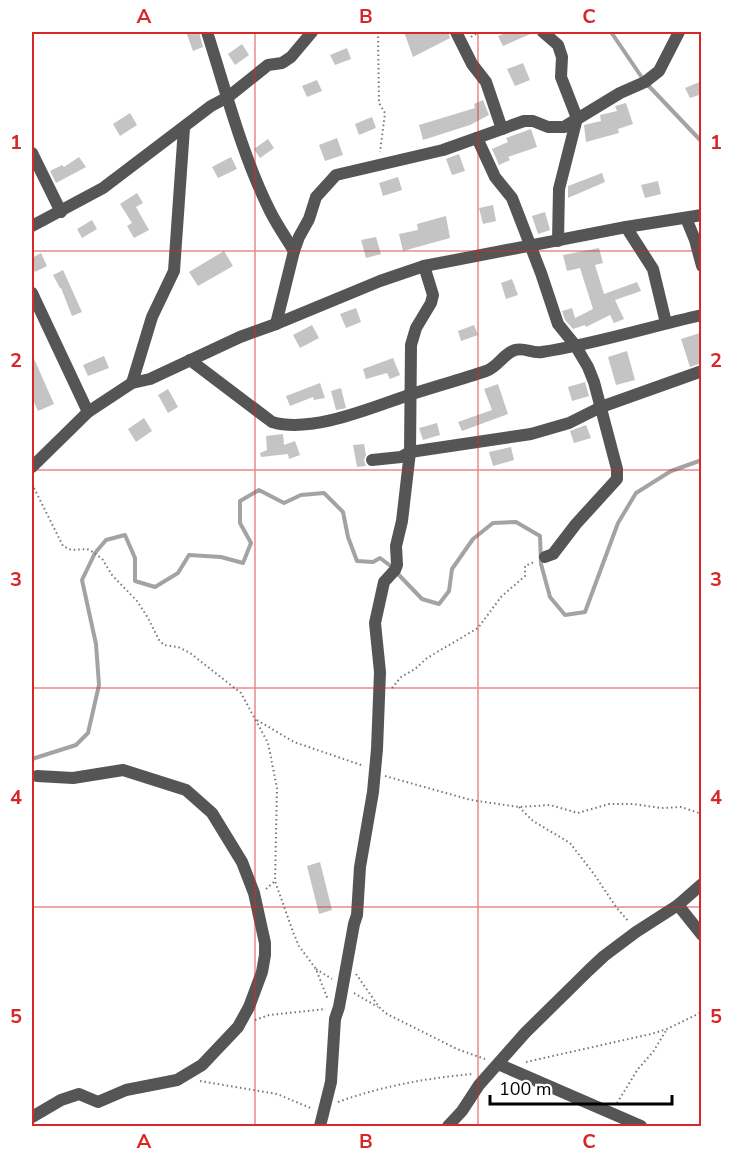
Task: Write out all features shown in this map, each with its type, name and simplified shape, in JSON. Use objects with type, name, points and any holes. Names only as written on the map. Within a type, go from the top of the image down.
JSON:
[{"type":"street","points":[[207,32],[261,193],[294,251]]},
{"type":"street","points":[[32,226],[103,188],[268,65],[282,63],[291,57],[312,32]]},
{"type":"street","points":[[456,32],[472,64],[486,82],[502,129]]},
{"type":"street","points":[[543,32],[558,45],[562,57],[561,77],[577,118],[559,189],[558,241]]},
{"type":"street","points":[[276,324],[294,251],[309,219],[313,203],[336,175],[443,150],[524,121],[533,121],[548,127],[564,127],[620,93],[651,79],[662,66],[679,32]]},
{"type":"street","points":[[132,383],[152,317],[174,271],[184,128]]},
{"type":"street","points":[[477,138],[495,177],[512,198],[558,324],[575,345],[588,367],[617,469],[617,479],[576,524],[553,554],[540,559]]},
{"type":"street","points":[[32,153],[61,212]]},
{"type":"street","points":[[32,467],[88,411],[132,383],[150,378],[240,337],[381,280],[424,266],[626,227],[702,216]]},
{"type":"street","points":[[686,218],[702,266]]},
{"type":"street","points":[[626,227],[653,269],[666,323]]},
{"type":"street","points":[[320,1126],[331,1082],[335,1019],[357,915],[360,867],[376,770],[377,718],[380,696],[379,654],[375,623],[384,582],[397,565],[396,546],[402,521],[410,452],[411,345],[416,328],[431,303],[433,295],[424,266]]},
{"type":"street","points":[[32,293],[88,411]]},
{"type":"street","points":[[190,360],[272,422],[284,426],[306,425],[361,412],[489,370],[512,351],[523,348],[539,353],[624,336],[702,315]]},
{"type":"street","points":[[372,460],[531,434],[569,423],[601,407],[702,371]]},
{"type":"street","points":[[32,1117],[69,1096],[79,1094],[98,1102],[126,1090],[177,1080],[202,1065],[238,1026],[249,1007],[266,955],[254,893],[246,873],[212,813],[186,790],[123,770],[73,778],[37,776]]},
{"type":"street","points":[[448,1126],[462,1111],[479,1085],[525,1033],[589,970],[636,932],[678,905],[702,884]]},
{"type":"street","points":[[678,905],[702,935]]},
{"type":"street","points":[[498,1064],[641,1126]]},
{"type":"path","points":[[376,165],[382,145],[386,113],[379,103],[378,32]]},
{"type":"path","points":[[32,484],[63,546],[71,550],[87,549],[103,560],[112,575],[137,601],[164,645],[178,647],[190,653],[241,693],[268,743],[277,788],[275,881],[299,946],[316,969],[331,1009],[269,1015],[238,1026]]},
{"type":"path","points":[[380,696],[388,692],[401,677],[416,669],[427,658],[478,628],[501,597],[525,576],[525,566],[540,559]]},
{"type":"path","points":[[256,719],[294,742],[376,770],[390,778],[471,800],[519,807],[550,805],[578,813],[609,804],[633,804],[661,808],[681,807],[702,814]]},
{"type":"path","points":[[519,807],[533,821],[570,843],[636,932]]},
{"type":"path","points":[[347,962],[379,1007],[387,1014],[457,1049],[498,1064]]},
{"type":"path","points":[[510,1070],[524,1063],[667,1029],[702,1012]]},
{"type":"path","points":[[610,1114],[638,1069],[653,1052],[667,1029]]},
{"type":"building","points":[[186,32],[199,32],[203,47],[193,51]]},
{"type":"building","points":[[404,32],[448,32],[450,38],[413,57]]},
{"type":"building","points":[[508,32],[535,32],[503,46],[498,36]]},
{"type":"building","points":[[242,44],[249,55],[235,65],[228,54]]},
{"type":"building","points":[[347,48],[351,59],[335,65],[330,55]]},
{"type":"building","points":[[523,63],[530,80],[515,86],[507,69]]},
{"type":"building","points":[[317,80],[322,91],[307,97],[302,86]]},
{"type":"building","points":[[702,81],[702,94],[690,98],[685,88]]},
{"type":"building","points":[[483,100],[489,115],[470,125],[423,140],[419,125],[475,108],[474,104]]},
{"type":"building","points":[[626,103],[633,124],[618,129],[619,133],[586,142],[584,125],[601,121],[600,115],[617,111],[615,106]]},
{"type":"building","points":[[130,113],[137,125],[120,136],[113,124]]},
{"type":"building","points":[[372,117],[376,128],[359,135],[355,124]]},
{"type":"building","points":[[531,129],[537,147],[508,157],[510,160],[499,165],[492,149],[508,142],[506,138]]},
{"type":"building","points":[[337,138],[343,155],[325,161],[319,145]]},
{"type":"building","points":[[268,139],[274,148],[260,158],[254,149]]},
{"type":"building","points":[[459,154],[465,171],[452,175],[446,159]]},
{"type":"building","points":[[79,157],[86,167],[56,183],[50,171],[62,165],[64,167]]},
{"type":"building","points":[[231,157],[237,169],[218,178],[212,167]]},
{"type":"building","points":[[602,173],[605,182],[568,198],[568,186]]},
{"type":"building","points":[[398,177],[402,190],[383,196],[379,183]]},
{"type":"building","points":[[658,181],[661,194],[645,198],[641,185]]},
{"type":"building","points":[[137,193],[143,203],[136,207],[149,230],[134,238],[127,226],[132,223],[120,204]]},
{"type":"building","points":[[493,205],[496,221],[483,224],[479,208]]},
{"type":"building","points":[[545,212],[550,230],[538,234],[532,216]]},
{"type":"building","points":[[446,216],[450,238],[403,251],[399,234],[418,230],[417,224]]},
{"type":"building","points":[[92,220],[97,229],[82,238],[77,229]]},
{"type":"building","points":[[376,237],[381,254],[366,258],[361,240]]},
{"type":"building","points":[[599,248],[603,263],[595,265],[604,294],[637,282],[641,291],[615,300],[624,319],[614,323],[610,315],[586,327],[585,325],[573,329],[565,320],[562,311],[572,308],[575,318],[593,309],[580,268],[567,271],[563,255]]},
{"type":"building","points":[[224,251],[233,266],[198,286],[189,272]]},
{"type":"building","points":[[41,253],[47,266],[35,272],[32,258]]},
{"type":"building","points":[[63,270],[82,312],[72,316],[53,275]]},
{"type":"building","points":[[512,279],[518,295],[506,299],[501,283]]},
{"type":"building","points":[[356,308],[361,322],[346,328],[340,314]]},
{"type":"building","points":[[312,325],[319,338],[300,348],[293,335]]},
{"type":"building","points":[[474,325],[478,335],[461,341],[458,331]]},
{"type":"building","points":[[700,333],[702,363],[690,367],[681,339]]},
{"type":"building","points":[[627,351],[635,380],[616,385],[608,357]]},
{"type":"building","points":[[32,354],[54,404],[38,411],[32,398]]},
{"type":"building","points":[[104,356],[109,368],[88,376],[83,365]]},
{"type":"building","points":[[393,358],[400,375],[390,379],[387,373],[366,379],[363,369]]},
{"type":"building","points":[[585,382],[589,396],[572,401],[568,387]]},
{"type":"building","points":[[320,383],[325,398],[314,400],[313,397],[290,406],[286,396]]},
{"type":"building","points":[[498,384],[508,414],[462,431],[458,422],[492,410],[484,389]]},
{"type":"building","points":[[341,388],[346,408],[336,410],[331,391]]},
{"type":"building","points":[[168,389],[178,407],[168,413],[158,395]]},
{"type":"building","points":[[144,418],[152,431],[136,442],[128,429]]},
{"type":"building","points":[[437,423],[440,435],[423,440],[419,428]]},
{"type":"building","points":[[586,425],[591,438],[574,443],[570,431]]},
{"type":"building","points":[[283,434],[284,445],[295,441],[300,455],[289,459],[288,454],[261,457],[260,453],[267,450],[266,436]]},
{"type":"building","points":[[364,444],[366,466],[357,467],[353,445]]},
{"type":"building","points":[[511,447],[514,460],[493,466],[489,452]]},
{"type":"building","points":[[320,862],[332,910],[319,914],[307,866]]},
{"type":"waterway","points":[[611,32],[645,82],[702,142]]},
{"type":"waterway","points":[[397,573],[422,599],[439,604],[449,591],[452,569],[473,539],[493,523],[516,522],[540,536],[541,564],[550,597],[565,615],[585,612],[618,523],[636,493],[671,471],[702,460]]},
{"type":"waterway","points":[[32,759],[76,745],[88,733],[99,685],[96,644],[82,580],[95,553],[106,540],[125,535],[135,558],[135,581],[155,587],[178,573],[189,555],[221,557],[243,563],[251,543],[240,523],[240,501],[259,490],[284,503],[301,495],[324,493],[343,512],[348,537],[357,561],[373,562],[380,558],[392,567]]}]
